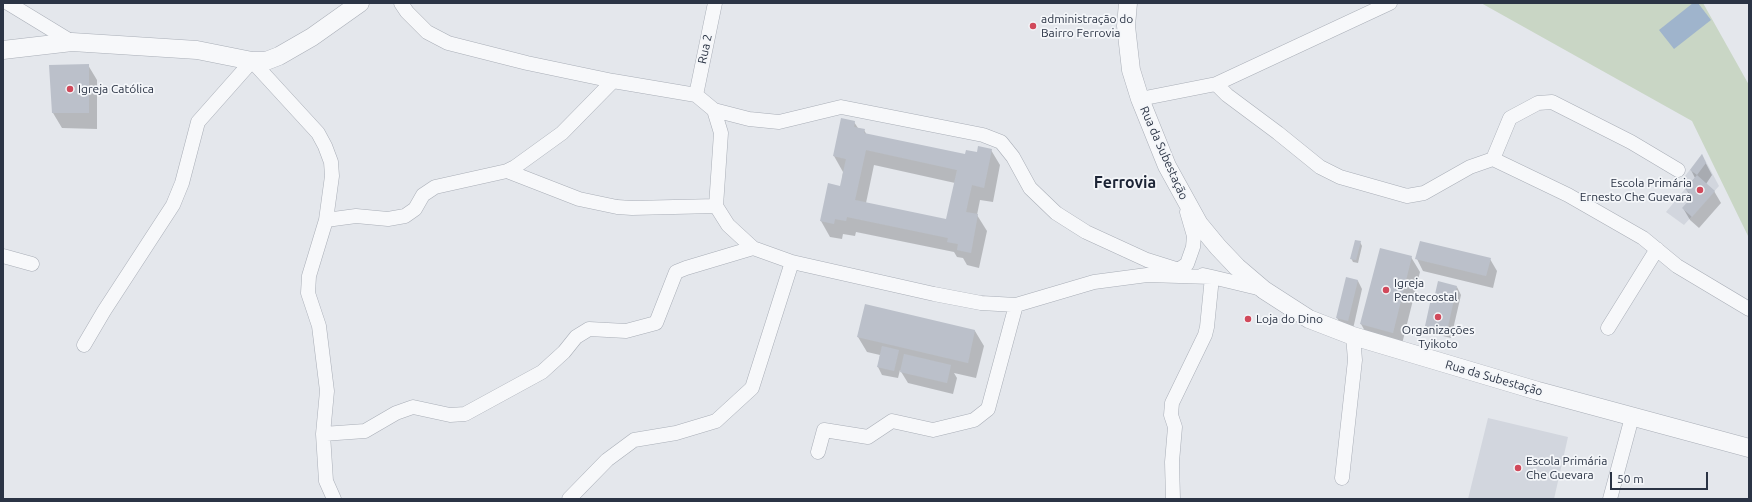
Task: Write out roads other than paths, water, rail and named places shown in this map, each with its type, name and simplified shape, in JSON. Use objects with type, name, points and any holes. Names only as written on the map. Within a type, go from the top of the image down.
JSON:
[{"type":"street","points":[[8,3],[72,42]]},
{"type":"street","points":[[3,50],[72,42],[197,50],[252,61],[266,61],[279,56],[312,37],[360,3]]},
{"type":"street","points":[[401,3],[427,32],[448,43],[527,63],[613,81],[696,95],[714,110],[749,119],[779,122],[841,107],[983,135],[1001,142],[1013,156],[1030,188],[1056,213],[1086,232],[1147,260],[1178,270],[1264,290]]},
{"type":"street","name":"Rua 2","points":[[696,95],[715,3]]},
{"type":"street","name":"Rua da Subestação","points":[[1128,3],[1126,26],[1131,70],[1140,99],[1167,166],[1199,224],[1237,267],[1264,290],[1309,319],[1353,336],[1632,417],[1749,448]]},
{"type":"street","points":[[1140,99],[1216,84],[1390,3]]},
{"type":"street","points":[[252,61],[318,133],[331,162],[332,176],[326,220],[309,276],[308,293],[319,326],[326,377],[327,391],[324,434],[326,481],[334,499]]},
{"type":"street","points":[[84,345],[104,311],[173,205],[182,183],[198,122],[252,61]]},
{"type":"street","points":[[326,220],[356,216],[388,219],[405,216],[415,209],[423,195],[435,188],[507,171],[553,141],[613,81]]},
{"type":"street","points":[[1216,84],[1227,96],[1278,133],[1320,167],[1340,177],[1407,196],[1424,193],[1470,167],[1493,159],[1568,195],[1643,238],[1677,266],[1749,309]]},
{"type":"street","points":[[1493,159],[1510,118],[1538,102],[1552,102],[1632,142],[1678,170]]},
{"type":"street","points":[[714,110],[721,134],[716,206],[728,225],[753,248],[792,262],[934,294],[981,303],[1016,305],[1094,282],[1147,275],[1212,277]]},
{"type":"street","points":[[507,171],[579,199],[617,207],[716,206]]},
{"type":"street","points":[[1178,270],[1187,264],[1194,247],[1194,236],[1184,199]]},
{"type":"street","points":[[324,434],[365,431],[396,413],[412,408],[450,415],[464,414],[542,372],[564,352],[576,337],[589,329],[626,331],[656,323],[676,272],[753,248]]},
{"type":"street","points":[[1608,328],[1656,249]]},
{"type":"street","points":[[3,256],[32,264]]},
{"type":"street","points":[[569,499],[607,460],[634,440],[676,432],[716,421],[752,388],[792,262]]},
{"type":"street","points":[[1172,499],[1172,462],[1175,427],[1170,415],[1172,403],[1205,335],[1212,277]]},
{"type":"street","points":[[818,452],[824,430],[868,437],[892,421],[932,430],[974,420],[988,409],[1016,305]]},
{"type":"street","points":[[1342,478],[1355,360],[1353,336]]},
{"type":"street","points":[[1610,499],[1632,417]]},
{"type":"water","points":[[1693,3],[1698,3],[1711,20],[1674,49],[1659,30]]},
{"type":"place","name":"administração do Bairro Ferrovia","points":[[1033,26]]},
{"type":"place","name":"Igreja Católica","points":[[70,89]]},
{"type":"place","name":"Escola Primária Ernesto Che Guevara","points":[[1700,190]]},
{"type":"place","name":"Igreja Pentecostal","points":[[1386,290]]},
{"type":"place","name":"Organizações Tyikoto","points":[[1438,317]]},
{"type":"place","name":"Loja do Dino","points":[[1248,319]]},
{"type":"place","name":"Escola Primária Che Guevara","points":[[1518,468]]},
{"type":"district","name":"Ferrovia","points":[[1125,183]]}]
